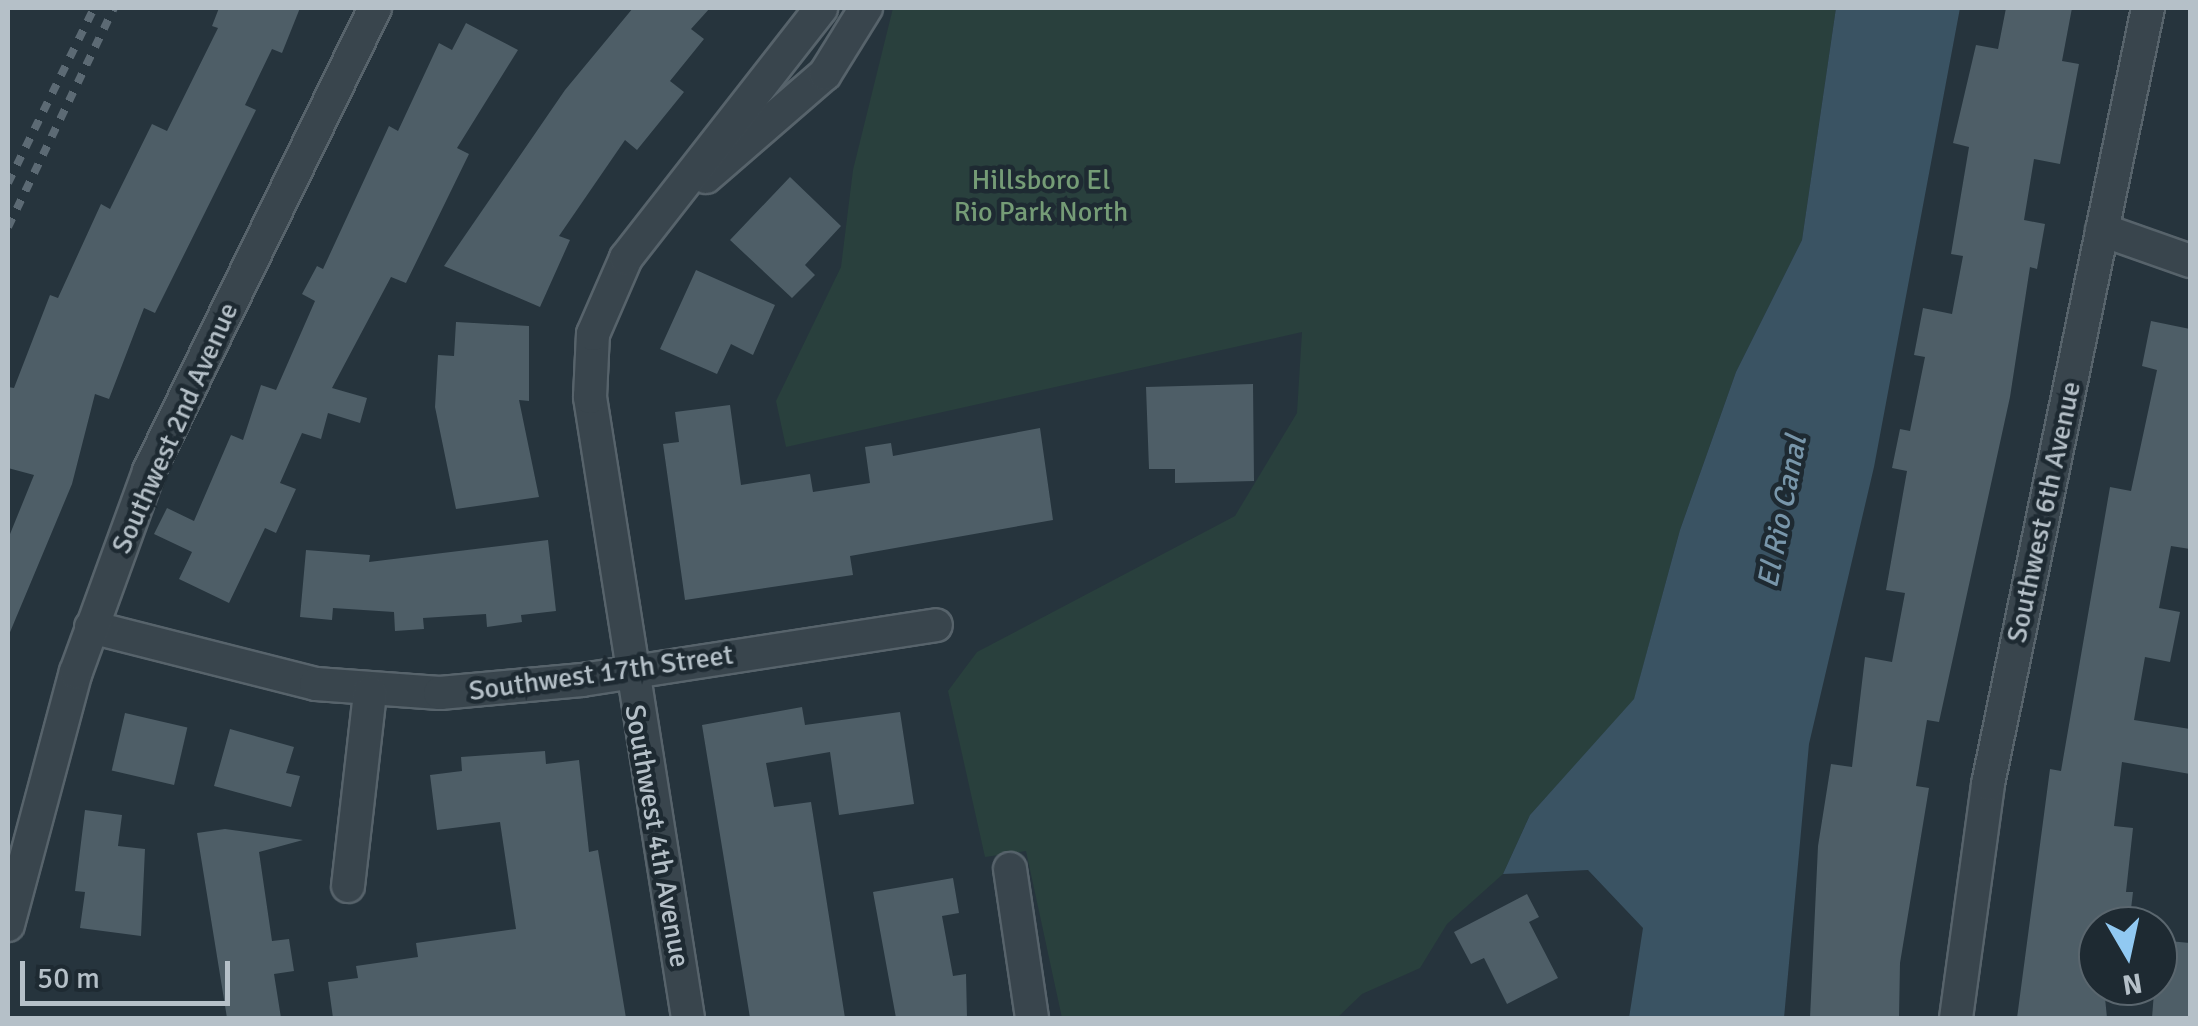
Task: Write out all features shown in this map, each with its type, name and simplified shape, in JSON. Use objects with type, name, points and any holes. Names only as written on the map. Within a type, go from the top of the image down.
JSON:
[{"type":"street","name":"Southwest 2nd Avenue","points":[[8,925],[91,626],[148,472],[375,8]]},
{"type":"street","name":"Southwest 4th Avenue","points":[[676,201],[777,121],[840,56],[866,8]]},
{"type":"street","name":"Southwest 6th Avenue","points":[[1956,1018],[1988,784],[2148,8]]},
{"type":"street","name":"Southwest 4th Avenue","points":[[688,1018],[630,672],[590,397],[593,334],[626,258],[676,201],[747,100],[815,19]]},
{"type":"street","points":[[815,19],[840,56]]},
{"type":"street","points":[[747,100],[777,121]]},
{"type":"street","points":[[2102,230],[2190,262]]},
{"type":"street","name":"Southwest 17th Street","points":[[91,626],[370,692],[497,690],[936,625]]},
{"type":"street","points":[[348,886],[370,692]]},
{"type":"street","points":[[1010,869],[1032,1018]]},
{"type":"green space","name":"Hillsboro El Rio Park North","points":[[893,8],[1836,8],[1802,240],[1736,372],[1680,530],[1634,700],[1530,815],[1503,874],[1447,924],[1420,968],[1362,994],[1337,1018],[1062,1018],[1026,851],[985,857],[948,691],[977,652],[1235,516],[1297,413],[1302,332],[786,447],[776,401],[841,267],[853,170]]},
{"type":"water","name":"El Rio Canal","points":[[1836,8],[1960,8],[1874,467],[1809,744],[1784,1018],[1629,1018],[1643,928],[1588,870],[1503,874],[1530,815],[1634,699],[1680,530],[1736,372],[1802,240]]},
{"type":"building","points":[[219,8],[300,8],[282,53],[272,49],[245,105],[256,110],[155,313],[144,308],[109,399],[95,394],[72,484],[8,637],[8,539],[34,475],[8,468],[8,387],[14,388],[50,295],[58,298],[101,204],[110,209],[152,124],[167,131],[218,28],[212,26]]},
{"type":"building","points":[[633,8],[710,8],[691,29],[704,39],[670,81],[684,92],[637,150],[625,140],[559,236],[570,240],[540,307],[444,266],[565,90]]},
{"type":"building","points":[[2006,8],[2072,8],[2062,61],[2079,64],[2060,164],[2034,159],[2024,220],[2045,224],[2037,269],[2030,267],[2010,397],[1939,722],[1927,720],[1916,786],[1929,788],[1900,963],[1899,1018],[1810,1018],[1818,846],[1831,764],[1852,767],[1865,657],[1892,662],[1905,593],[1886,590],[1907,471],[1892,468],[1900,429],[1910,431],[1925,357],[1914,355],[1923,308],[1952,314],[1963,256],[1951,254],[1969,147],[1953,143],[1976,45],[1998,49]]},
{"type":"building","points":[[466,23],[518,50],[457,148],[469,154],[406,283],[391,277],[332,388],[367,398],[360,423],[328,413],[321,439],[302,433],[280,483],[296,489],[276,533],[265,528],[229,603],[179,579],[192,552],[154,534],[167,508],[194,521],[231,435],[243,440],[261,385],[276,390],[315,301],[302,294],[317,266],[323,269],[389,126],[398,131],[439,43],[452,50]]},
{"type":"building","points":[[790,177],[841,226],[805,265],[815,275],[792,298],[730,240]]},
{"type":"building","points":[[696,270],[775,305],[753,355],[731,344],[717,374],[660,349]]},
{"type":"building","points":[[2151,321],[2190,329],[2190,549],[2171,546],[2159,608],[2180,612],[2170,662],[2145,657],[2134,720],[2190,729],[2190,774],[2122,762],[2114,826],[2133,828],[2126,892],[2133,892],[2131,906],[2078,906],[2078,1006],[2106,1006],[2107,1018],[2017,1018],[2050,769],[2061,771],[2110,487],[2131,491],[2157,370],[2142,366]]},
{"type":"building","points":[[456,322],[529,326],[529,401],[519,400],[539,497],[456,509],[435,407],[438,355],[454,356]]},
{"type":"building","points":[[1253,384],[1254,481],[1175,483],[1175,469],[1149,469],[1146,387]]},
{"type":"building","points":[[730,405],[741,485],[810,474],[813,492],[870,483],[865,447],[891,443],[893,456],[1040,428],[1053,520],[850,556],[853,575],[685,600],[663,444],[679,442],[675,412]]},
{"type":"building","points":[[548,540],[556,611],[521,615],[522,622],[487,627],[486,614],[423,618],[424,629],[395,631],[394,612],[333,608],[332,620],[300,617],[306,550],[370,555],[369,562]]},
{"type":"building","points":[[802,707],[805,725],[900,712],[914,804],[839,815],[830,752],[766,763],[774,807],[811,802],[845,1018],[750,1018],[702,725]]},
{"type":"building","points":[[125,713],[187,727],[174,785],[112,770]]},
{"type":"building","points":[[230,729],[294,747],[286,773],[300,776],[291,807],[214,786]]},
{"type":"building","points":[[545,751],[546,764],[579,760],[589,852],[598,850],[626,1018],[333,1018],[328,982],[358,978],[356,966],[418,957],[416,943],[516,929],[500,822],[437,830],[430,775],[462,771],[461,757]]},
{"type":"building","points":[[85,810],[122,815],[118,846],[145,849],[141,936],[80,928],[85,892],[75,891]]},
{"type":"building","points":[[225,829],[303,840],[259,852],[272,941],[289,939],[294,971],[274,974],[281,1018],[227,1018],[197,833]]},
{"type":"building","points":[[953,878],[959,913],[942,916],[953,976],[966,974],[967,1018],[896,1018],[873,892]]},
{"type":"building","points":[[1527,894],[1539,917],[1529,922],[1558,978],[1507,1004],[1484,958],[1471,964],[1454,932]]},
{"type":"building","points":[[2178,942],[2190,943],[2190,1018],[2152,1018],[2153,1006],[2178,1006]]},
{"type":"railway","points":[[8,183],[94,8]]},
{"type":"railway","points":[[8,227],[114,8]]}]
